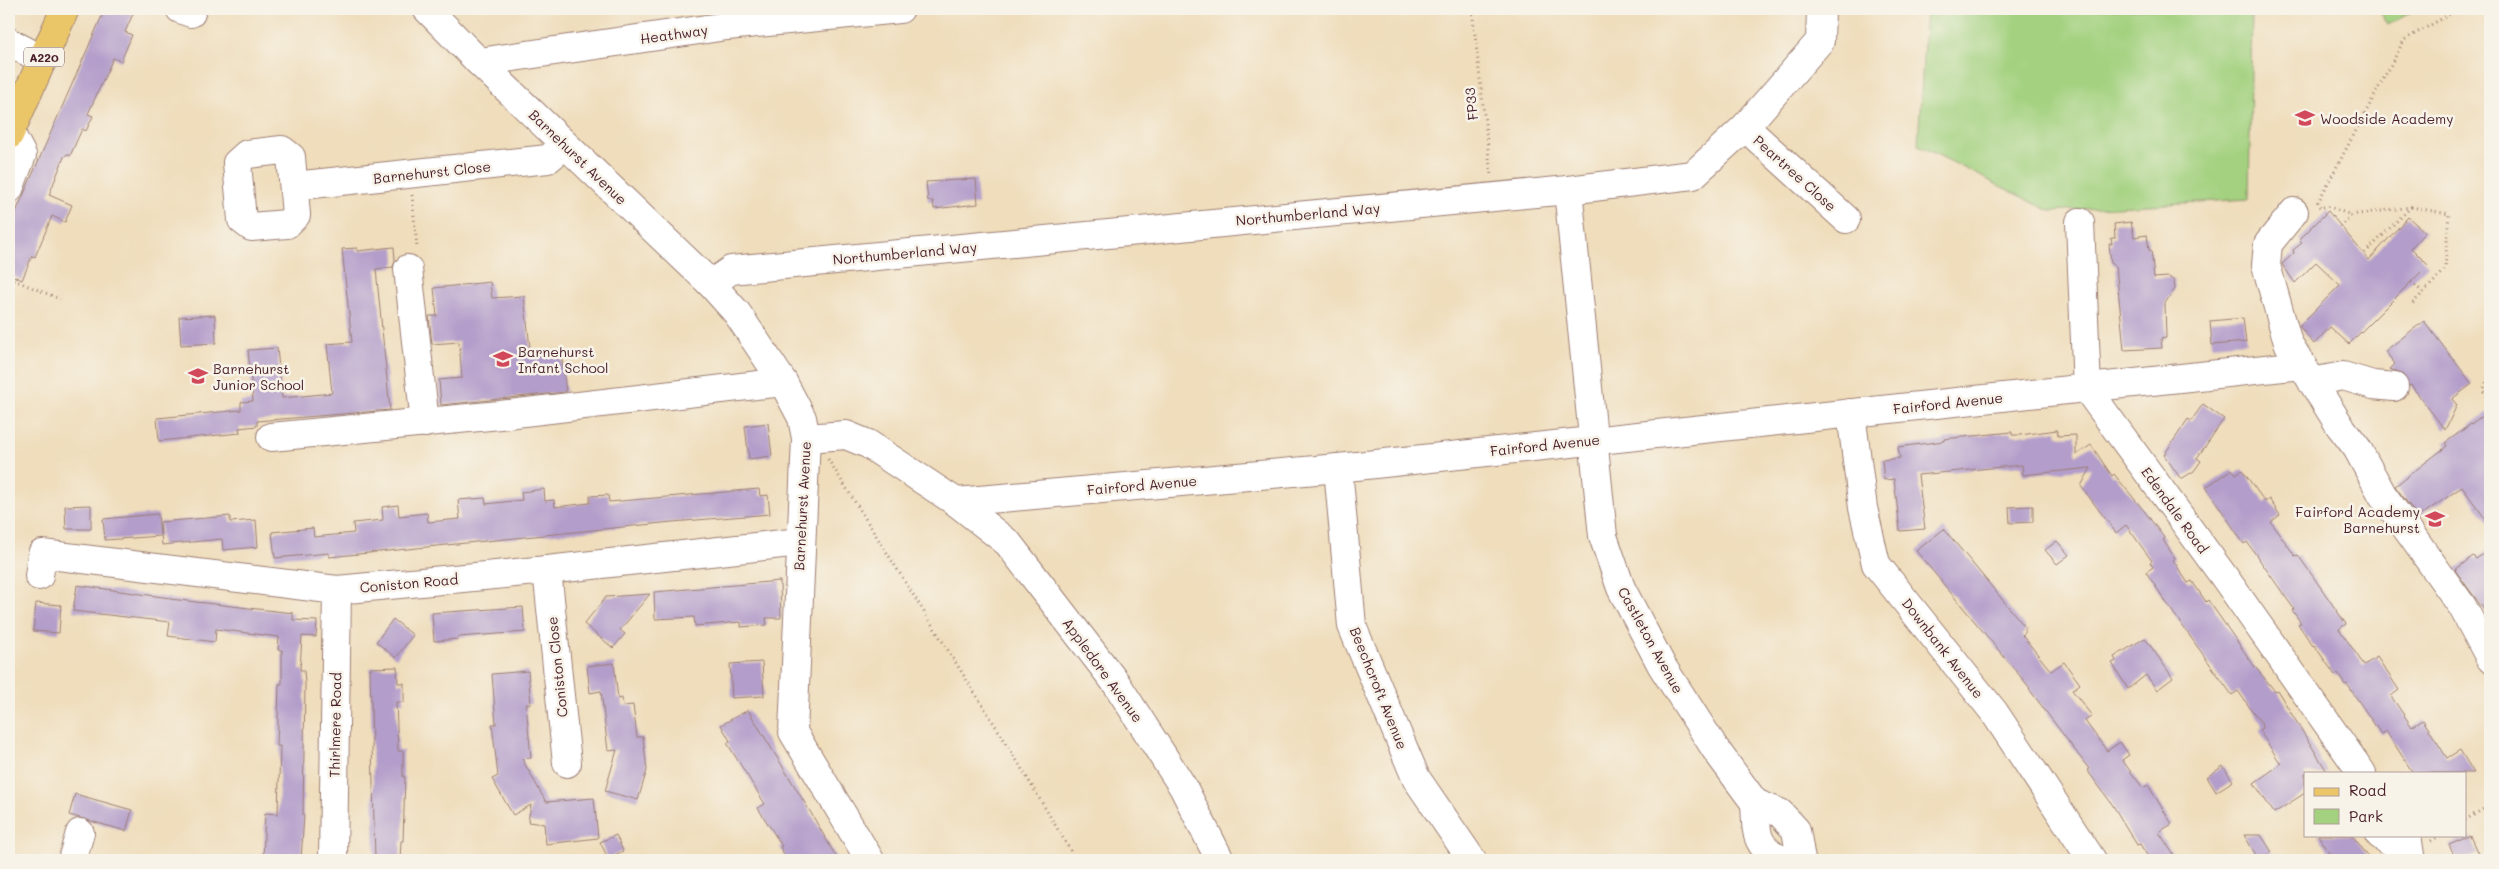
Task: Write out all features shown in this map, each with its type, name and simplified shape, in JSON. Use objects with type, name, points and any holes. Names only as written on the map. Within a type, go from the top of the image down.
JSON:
[{"type":"main road","name":"A220","points":[[9,134],[65,9]]},
{"type":"street","name":"Barnehurst Avenue","points":[[427,9],[479,62],[711,284],[737,313],[783,382],[802,418],[810,437],[800,542],[793,732],[870,860]]},
{"type":"street","name":"Heathway","points":[[479,62],[726,18],[900,9]]},
{"type":"street","name":"Northumberland Way","points":[[711,284],[732,270],[1568,190],[1694,175],[1745,127],[1820,41],[1821,9]]},
{"type":"street","points":[[9,42],[43,60]]},
{"type":"street","name":"Peartree Close","points":[[1745,127],[1846,219]]},
{"type":"street","points":[[9,134],[22,155],[9,189]]},
{"type":"street","name":"Barnehurst Close","points":[[294,186],[548,160],[565,145]]},
{"type":"street","name":"Castleton Avenue","points":[[1568,190],[1603,536],[1621,588],[1662,666],[1716,750],[1755,802],[1780,813],[1796,830],[1801,860]]},
{"type":"street","points":[[2294,212],[2268,244],[2266,266],[2288,343],[2357,448],[2382,494],[2462,606],[2490,658]]},
{"type":"street","points":[[2080,222],[2087,389]]},
{"type":"street","points":[[408,269],[425,423]]},
{"type":"street","name":"Fairford Avenue","points":[[956,502],[1338,468],[2087,389],[2307,374],[2344,376],[2373,385],[2394,387]]},
{"type":"street","points":[[271,436],[425,423],[783,382]]},
{"type":"street","name":"Edendale Road","points":[[2087,389],[2225,578],[2360,772]]},
{"type":"street","name":"Downbank Avenue","points":[[1851,413],[1863,508],[1876,564],[1994,712],[2092,860]]},
{"type":"street","points":[[810,437],[846,435],[868,444],[956,502]]},
{"type":"street","name":"Beechcroft Avenue","points":[[1338,468],[1352,626],[1416,778],[1472,860]]},
{"type":"street","name":"Appledore Avenue","points":[[956,502],[1008,543],[1116,683],[1183,786],[1220,860]]},
{"type":"street","name":"Coniston Road","points":[[39,576],[42,554],[337,590],[547,570],[800,542]]},
{"type":"street","name":"Coniston Close","points":[[547,570],[567,763]]},
{"type":"street","name":"Thirlmere Road","points":[[333,860],[337,590]]},
{"type":"street","points":[[1755,802],[1758,839],[1770,854],[1781,860]]},
{"type":"street","points":[[72,860],[80,833]]},
{"type":"street","points":[[2382,836],[2410,850]]},
{"type":"path","name":"FP33","points":[[1472,9],[1493,196]]},
{"type":"path","points":[[2412,304],[2445,270],[2449,214],[2411,207],[2351,215],[2327,206],[2320,208],[2318,202],[2404,40],[2459,9]]},
{"type":"path","points":[[408,269],[417,247],[409,174]]},
{"type":"path","points":[[2364,254],[2411,207]]},
{"type":"path","points":[[2340,226],[2351,215]]},
{"type":"path","points":[[9,278],[60,299]]},
{"type":"path","points":[[2411,282],[2423,292]]},
{"type":"path","points":[[2490,373],[2483,391],[2490,401]]},
{"type":"path","points":[[810,437],[1010,749],[1076,860]]},
{"type":"path","points":[[2466,819],[2490,805]]},
{"type":"green space","points":[[1926,9],[2252,9],[2249,199],[2050,211],[1918,145]]},
{"type":"green space","points":[[2378,9],[2417,9],[2388,25]]},
{"type":"building","points":[[105,9],[135,9],[125,32],[132,35],[121,61],[113,58],[88,114],[93,116],[86,131],[82,129],[70,156],[67,154],[64,157],[49,195],[72,205],[65,222],[52,216],[35,257],[32,256],[22,280],[9,274],[9,228]]},
{"type":"building","points":[[976,179],[978,204],[934,209],[933,201],[928,201],[926,182]]},
{"type":"building","points":[[2328,211],[2369,260],[2408,217],[2425,232],[2411,248],[2428,265],[2349,344],[2330,327],[2314,344],[2299,326],[2340,285],[2316,262],[2295,283],[2282,264],[2294,253],[2293,250],[2302,243],[2299,240]]},
{"type":"building","points":[[2131,222],[2134,237],[2147,235],[2149,250],[2151,250],[2154,278],[2169,277],[2174,281],[2175,289],[2165,303],[2166,338],[2161,339],[2162,348],[2124,350],[2116,266],[2111,263],[2109,244],[2112,244],[2111,238],[2115,238],[2114,224]]},
{"type":"building","points":[[394,247],[395,261],[393,267],[376,269],[390,410],[257,421],[257,426],[239,428],[240,433],[159,441],[157,418],[241,410],[241,402],[253,401],[248,350],[277,348],[282,398],[332,393],[327,344],[352,342],[342,249],[357,248],[357,251]]},
{"type":"building","points":[[490,282],[492,298],[524,296],[531,356],[561,353],[566,392],[441,405],[439,380],[462,378],[459,342],[432,344],[429,316],[437,316],[434,288]]},
{"type":"building","points":[[215,315],[216,343],[181,345],[179,317]]},
{"type":"building","points":[[2243,318],[2246,342],[2212,345],[2210,321]]},
{"type":"building","points":[[2424,321],[2472,384],[2452,399],[2457,405],[2445,430],[2411,385],[2409,386],[2403,375],[2390,369],[2395,364],[2385,351]]},
{"type":"building","points":[[2203,404],[2224,419],[2197,458],[2201,461],[2194,471],[2181,479],[2164,455],[2188,419],[2191,421]]},
{"type":"building","points":[[2490,410],[2490,525],[2462,487],[2418,517],[2395,486],[2447,446],[2445,443]]},
{"type":"building","points":[[768,423],[772,456],[749,459],[745,426]]},
{"type":"building","points":[[2057,430],[2058,436],[2076,435],[2076,455],[2091,445],[2112,476],[2114,474],[2145,512],[2165,539],[2163,540],[2175,558],[2173,560],[2188,583],[2192,581],[2206,602],[2208,600],[2255,667],[2275,691],[2277,690],[2327,772],[2304,772],[2304,794],[2274,813],[2254,783],[2281,764],[2259,730],[2262,728],[2261,723],[2238,691],[2232,695],[2174,614],[2146,572],[2153,567],[2150,562],[2152,561],[2126,525],[2116,533],[2081,486],[2091,468],[2023,475],[2022,465],[1918,475],[1925,529],[1900,531],[1894,479],[1884,480],[1882,460],[1900,458],[1898,447],[1944,441],[1944,439],[2012,432],[2012,435]]},
{"type":"building","points":[[2232,469],[2236,474],[2242,470],[2265,502],[2269,499],[2280,515],[2271,522],[2295,556],[2298,555],[2346,624],[2339,629],[2364,665],[2377,657],[2399,690],[2391,696],[2412,727],[2423,720],[2447,758],[2460,750],[2474,773],[2412,772],[2386,731],[2381,734],[2347,684],[2345,685],[2338,674],[2335,675],[2313,646],[2298,624],[2301,623],[2292,610],[2294,609],[2247,542],[2244,544],[2206,487]]},
{"type":"building","points":[[544,489],[545,501],[554,500],[555,507],[590,503],[590,496],[608,495],[609,502],[759,489],[760,496],[768,495],[770,514],[672,522],[329,557],[329,553],[275,558],[272,532],[313,528],[314,537],[354,533],[353,523],[383,520],[382,507],[398,505],[399,516],[427,513],[428,522],[460,519],[458,500],[485,498],[486,504],[522,500],[521,492]]},
{"type":"building","points":[[91,505],[91,529],[66,529],[65,506]]},
{"type":"building","points":[[2033,506],[2033,522],[2010,523],[2009,507]]},
{"type":"building","points":[[158,514],[160,536],[105,540],[103,519]]},
{"type":"building","points":[[230,516],[230,522],[256,520],[258,547],[223,550],[222,539],[162,545],[160,522]]},
{"type":"building","points":[[1944,529],[2025,627],[2025,633],[2022,635],[2051,671],[2064,662],[2080,684],[2072,690],[2092,716],[2085,721],[2107,751],[2120,742],[2129,755],[2122,760],[2143,788],[2148,785],[2172,824],[2159,832],[2177,860],[2150,860],[2140,844],[2137,845],[2112,804],[2087,770],[2089,769],[2030,688],[1916,551]]},
{"type":"building","points":[[2057,541],[2069,555],[2057,564],[2045,550]]},
{"type":"building","points":[[2490,549],[2490,618],[2455,570],[2473,556],[2476,559]]},
{"type":"building","points":[[780,581],[781,618],[766,618],[767,625],[741,627],[741,622],[695,626],[694,617],[655,619],[654,592]]},
{"type":"building","points":[[77,585],[170,599],[293,613],[293,620],[317,621],[316,637],[302,636],[300,670],[304,670],[305,684],[304,815],[301,860],[263,859],[265,813],[278,814],[280,746],[277,746],[279,684],[282,684],[282,650],[278,650],[279,637],[216,629],[215,642],[168,636],[170,622],[73,611]]},
{"type":"building","points":[[650,594],[620,630],[625,634],[613,648],[584,624],[606,597]]},
{"type":"building","points":[[36,603],[61,605],[59,633],[33,631]]},
{"type":"building","points":[[523,607],[525,632],[458,637],[458,639],[434,641],[432,613]]},
{"type":"building","points":[[393,619],[413,635],[396,658],[376,642]]},
{"type":"building","points":[[2145,638],[2173,678],[2157,690],[2146,675],[2128,689],[2112,663],[2116,661],[2114,657]]},
{"type":"building","points":[[762,662],[764,696],[732,698],[730,664]]},
{"type":"building","points":[[614,663],[618,699],[622,698],[623,706],[633,705],[637,737],[643,737],[647,770],[638,800],[605,791],[617,750],[608,751],[601,691],[590,693],[587,666]]},
{"type":"building","points":[[397,667],[398,683],[404,683],[404,702],[396,702],[398,751],[403,751],[403,777],[405,777],[403,841],[401,841],[400,860],[375,860],[370,668]]},
{"type":"building","points":[[528,671],[531,704],[526,704],[531,758],[522,759],[546,802],[594,798],[598,838],[546,844],[544,824],[528,822],[531,805],[513,815],[492,779],[498,776],[492,724],[496,724],[492,674]]},
{"type":"building","points":[[748,710],[838,860],[787,860],[780,847],[782,846],[758,808],[765,804],[727,743],[730,741],[721,725]]},
{"type":"building","points":[[2223,766],[2233,781],[2216,792],[2207,777]]},
{"type":"building","points":[[75,794],[132,810],[126,831],[69,815]]},
{"type":"building","points":[[616,835],[623,851],[608,858],[600,842]]},
{"type":"building","points":[[2244,835],[2261,835],[2272,852],[2259,860]]},
{"type":"building","points":[[2319,836],[2353,836],[2371,860],[2334,860]]},
{"type":"building","points":[[2470,836],[2478,854],[2465,860],[2456,860],[2449,845]]},
{"type":"place","name":"Woodside Academy","points":[[2305,118]]},
{"type":"place","name":"Barnehurst Infant School","points":[[503,359]]},
{"type":"place","name":"Barnehurst Junior School","points":[[198,376]]},
{"type":"place","name":"Fairford Academy Barnehurst","points":[[2435,519]]}]
